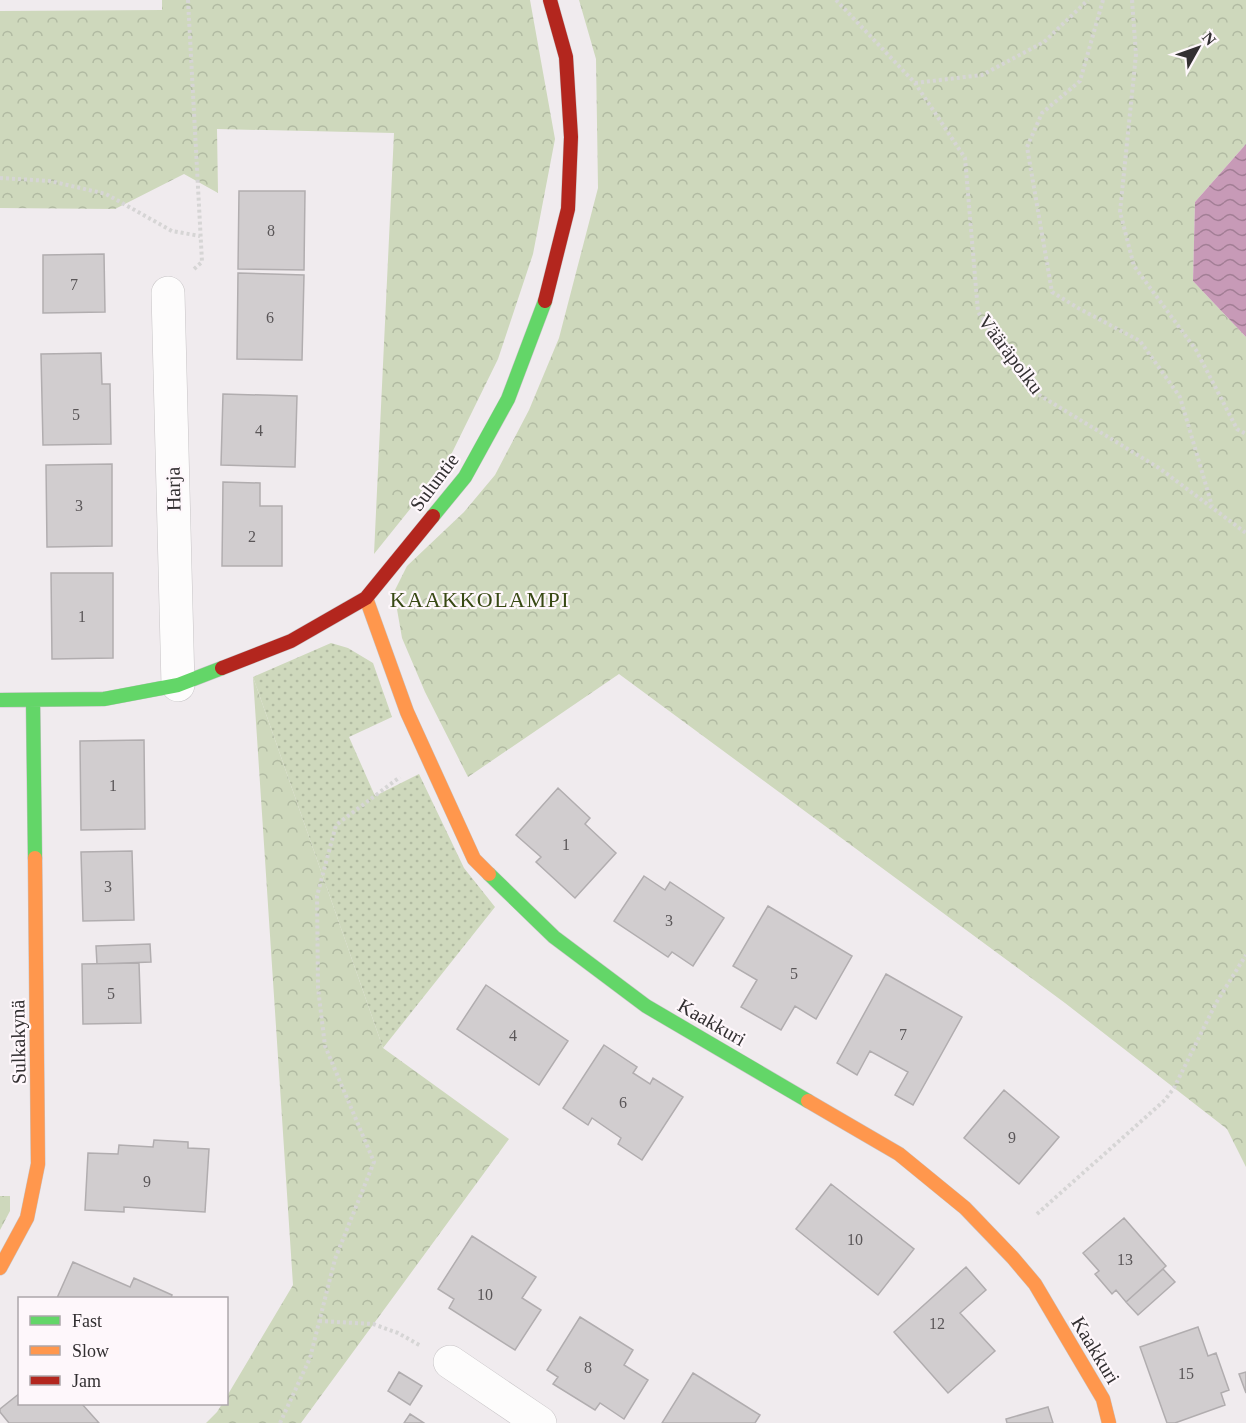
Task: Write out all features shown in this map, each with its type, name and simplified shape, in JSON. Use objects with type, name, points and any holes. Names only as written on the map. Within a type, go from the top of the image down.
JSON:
[{"type":"street","name":"Suluntie","points":[[0,700],[104,699],[178,685],[291,641],[366,598],[465,477],[508,399],[547,295],[568,209],[571,137],[566,57],[550,0]]},
{"type":"street","name":"Harja","points":[[168,293],[178,685]]},
{"type":"street","name":"Kaakkuri","points":[[366,598],[407,712],[474,859],[554,937],[646,1006],[899,1154],[965,1208],[1035,1284],[1103,1399],[1109,1423]]},
{"type":"street","name":"Sulkakynä","points":[[0,1268],[27,1218],[38,1164],[33,700]]},
{"type":"street","points":[[450,1362],[540,1423]]},
{"type":"path","points":[[168,293],[202,262],[188,0]]},
{"type":"path","name":"Vääräpolku","points":[[836,0],[915,83],[965,158],[978,312],[1036,393],[1160,468],[1246,533]]},
{"type":"path","points":[[915,83],[981,75],[1044,42],[1088,0]]},
{"type":"path","points":[[1103,0],[1080,81],[1042,113],[1027,147],[1052,292],[1140,341],[1180,397],[1212,507]]},
{"type":"path","points":[[1132,0],[1136,54],[1120,212],[1134,266],[1196,350],[1237,429],[1246,434]]},
{"type":"path","points":[[0,178],[50,181],[106,194],[172,231],[201,236]]},
{"type":"path","points":[[280,1423],[310,1358],[335,1258],[374,1162],[325,1046],[318,988],[317,896],[336,825],[426,757]]},
{"type":"path","points":[[1037,1214],[1166,1100],[1215,1003],[1246,955]]},
{"type":"path","points":[[319,1321],[373,1324],[398,1333],[450,1362]]},
{"type":"green space","points":[[162,0],[530,0],[555,139],[533,254],[498,359],[447,463],[374,554],[394,133],[217,129],[218,193],[184,174],[115,209],[0,208],[0,11],[162,10]]},
{"type":"green space","points":[[579,0],[1246,0],[1246,144],[1195,202],[1193,281],[1246,337],[1246,1167],[1227,1129],[1065,1003],[619,674],[468,777],[425,692],[402,638],[394,592],[407,566],[464,512],[495,475],[529,410],[559,338],[598,188],[596,59]]},
{"type":"green space","points":[[331,643],[348,648],[373,663],[392,717],[349,737],[375,796],[419,774],[464,868],[495,907],[383,1048],[253,677]]},
{"type":"green space","points":[[253,677],[383,1048],[509,1139],[301,1423],[206,1423],[221,1405],[228,1405],[228,1394],[293,1285]]},
{"type":"green space","points":[[0,1196],[10,1196],[10,1211],[0,1230]]},
{"type":"water","points":[[1246,144],[1246,337],[1193,281],[1195,202]]},
{"type":"building","points":[[239,191],[305,191],[304,270],[238,269]]},
{"type":"building","points":[[104,254],[105,312],[43,313],[43,255]]},
{"type":"building","points":[[238,273],[304,275],[302,360],[237,359]]},
{"type":"building","points":[[101,353],[102,384],[110,384],[111,444],[43,445],[41,354]]},
{"type":"building","points":[[223,394],[297,396],[295,467],[221,465]]},
{"type":"building","points":[[112,464],[112,546],[47,547],[46,465]]},
{"type":"building","points":[[223,482],[260,483],[260,506],[282,506],[282,566],[222,566]]},
{"type":"building","points":[[51,573],[113,573],[113,658],[52,659]]},
{"type":"building","points":[[144,740],[145,829],[81,830],[80,741]]},
{"type":"building","points":[[558,788],[590,818],[585,824],[616,853],[575,898],[536,862],[541,857],[516,835]]},
{"type":"building","points":[[132,851],[134,920],[83,921],[81,852]]},
{"type":"building","points":[[644,876],[665,890],[670,882],[724,918],[693,966],[672,952],[668,957],[614,921]]},
{"type":"building","points":[[768,906],[852,956],[816,1019],[795,1006],[781,1030],[741,1007],[757,980],[733,966]]},
{"type":"building","points":[[150,944],[151,962],[97,964],[96,946]]},
{"type":"building","points":[[139,963],[141,1023],[83,1024],[82,964]]},
{"type":"building","points":[[886,974],[962,1017],[913,1105],[895,1095],[908,1072],[870,1051],[857,1075],[837,1063]]},
{"type":"building","points":[[486,985],[568,1041],[539,1085],[457,1029]]},
{"type":"building","points":[[604,1045],[637,1067],[633,1073],[650,1084],[653,1078],[683,1097],[642,1160],[618,1144],[621,1138],[592,1118],[588,1125],[563,1108]]},
{"type":"building","points":[[1004,1090],[1059,1137],[1019,1184],[964,1138]]},
{"type":"building","points":[[154,1140],[188,1142],[188,1148],[209,1149],[205,1212],[124,1207],[124,1212],[85,1210],[88,1153],[118,1154],[119,1145],[153,1147]]},
{"type":"building","points":[[831,1184],[914,1249],[878,1295],[796,1229]]},
{"type":"building","points":[[1124,1218],[1166,1266],[1126,1302],[1116,1290],[1112,1294],[1095,1274],[1099,1271],[1083,1253]]},
{"type":"building","points":[[472,1236],[536,1277],[522,1298],[541,1310],[515,1350],[449,1308],[454,1299],[438,1289]]},
{"type":"building","points":[[73,1262],[130,1287],[134,1278],[172,1295],[171,1297],[57,1297]]},
{"type":"building","points":[[966,1267],[986,1290],[960,1313],[995,1351],[948,1393],[894,1332]]},
{"type":"building","points":[[1163,1269],[1175,1282],[1138,1315],[1126,1302]]},
{"type":"building","points":[[580,1317],[633,1350],[624,1365],[648,1380],[624,1419],[600,1403],[595,1410],[553,1384],[558,1377],[547,1370]]},
{"type":"building","points":[[1198,1327],[1208,1356],[1216,1353],[1229,1390],[1221,1393],[1225,1405],[1175,1423],[1167,1423],[1140,1347]]},
{"type":"building","points":[[399,1372],[422,1386],[410,1405],[388,1391]]},
{"type":"building","points":[[1246,1372],[1246,1393],[1239,1374]]},
{"type":"building","points":[[693,1373],[760,1415],[755,1423],[662,1423]]},
{"type":"building","points":[[18,1395],[18,1405],[83,1405],[99,1423],[9,1423],[0,1409]]},
{"type":"building","points":[[1048,1407],[1053,1423],[1007,1423],[1006,1419]]},
{"type":"building","points":[[410,1414],[424,1423],[404,1423]]},
{"type":"traffic: fast","points":[[433,516],[465,477],[508,399],[545,301]]},
{"type":"traffic: fast","points":[[0,700],[104,699],[178,685],[222,668]]},
{"type":"traffic: fast","points":[[33,700],[35,858]]},
{"type":"traffic: fast","points":[[489,874],[554,937],[646,1006],[808,1101]]},
{"type":"traffic: slow","points":[[366,598],[407,712],[474,859],[489,874]]},
{"type":"traffic: slow","points":[[0,1268],[27,1218],[38,1164],[35,858]]},
{"type":"traffic: slow","points":[[808,1101],[899,1154],[965,1208],[1013,1258],[1035,1284],[1103,1399],[1109,1423]]},
{"type":"traffic: jam","points":[[545,301],[568,209],[571,137],[566,57],[550,0]]},
{"type":"traffic: jam","points":[[222,668],[291,641],[366,598],[433,516]]},
{"type":"district","name":"KAAKKOLAMPI","points":[[480,599]]}]
